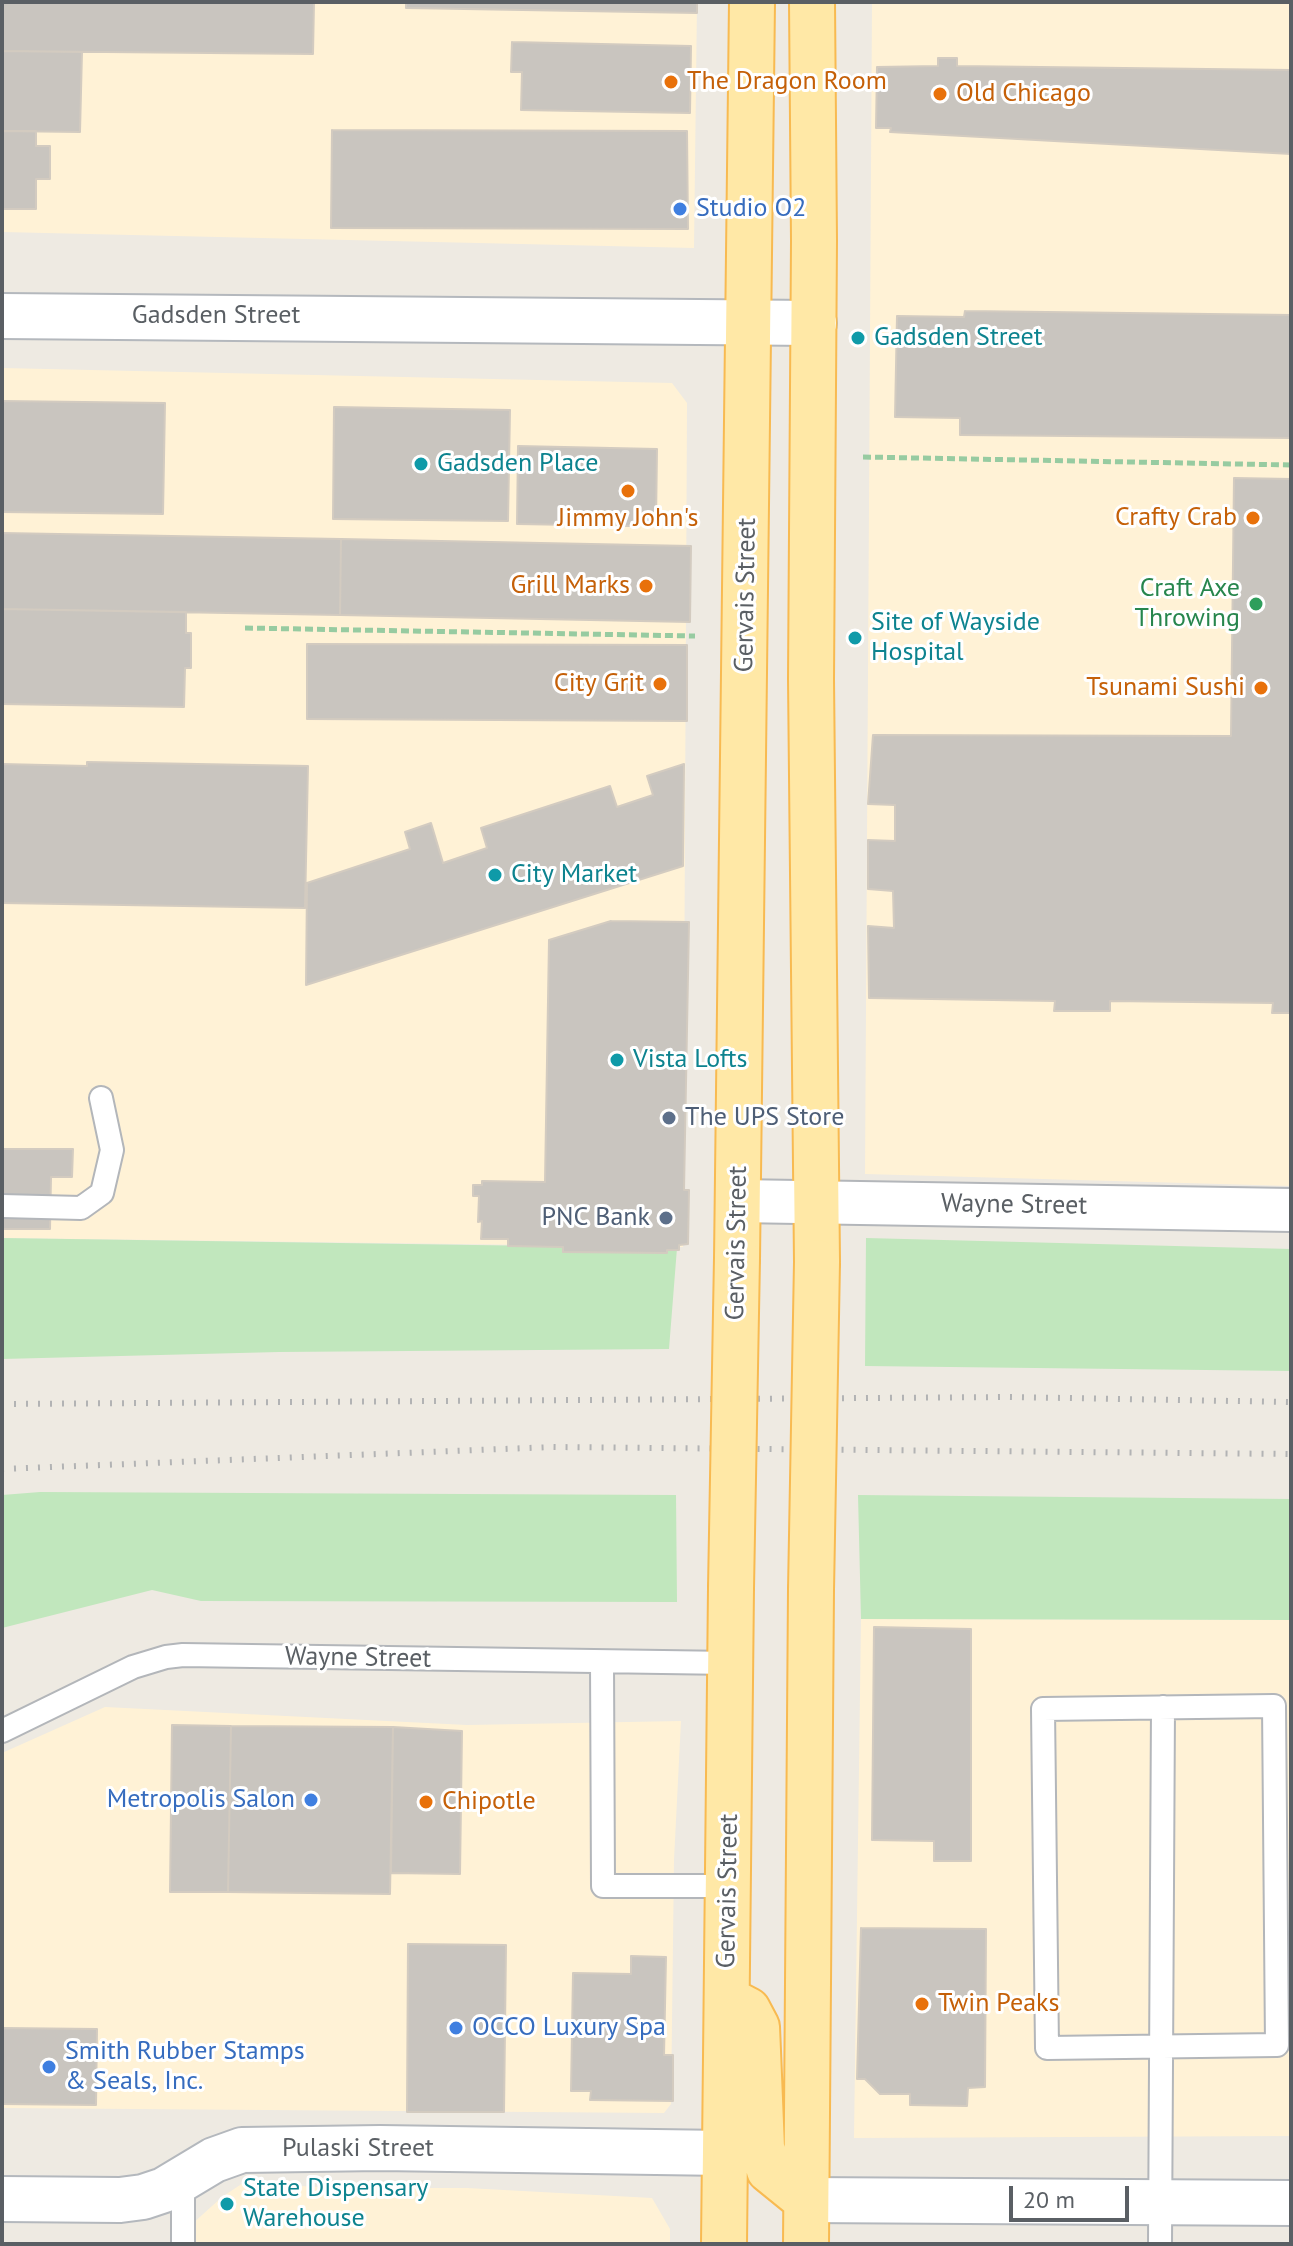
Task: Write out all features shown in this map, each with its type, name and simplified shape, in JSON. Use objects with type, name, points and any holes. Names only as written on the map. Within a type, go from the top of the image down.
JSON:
[{"type":"main road","name":"Gervais Street","points":[[724,2244],[752,2]]},
{"type":"main road","points":[[806,2244],[817,1262],[811,679],[814,323],[812,2]]},
{"type":"main road","points":[[727,1999],[748,2010],[757,2027],[762,2148],[769,2170],[806,2200]]},
{"type":"street","name":"Gadsden Street","points":[[2,316],[814,323]]},
{"type":"street","name":"Wayne Street","points":[[737,1201],[1291,1210]]},
{"type":"street","name":"Pulaski Street","points":[[2,2199],[120,2200],[143,2197],[183,2180],[214,2160],[242,2150],[380,2148],[725,2153]]},
{"type":"street","points":[[806,2200],[1160,2223],[1291,2203]]},
{"type":"lane","points":[[2,1206],[81,1208],[102,1193],[112,1150],[101,1098]]},
{"type":"lane","name":"Wayne Street","points":[[2,1731],[133,1667],[166,1657],[731,1663]]},
{"type":"lane","points":[[602,1662],[603,1886],[728,1886]]},
{"type":"lane","points":[[1274,1706],[1277,2045],[1161,2047],[1047,2048],[1043,1709],[1274,1706]]},
{"type":"lane","points":[[1160,2223],[1163,1707]]},
{"type":"lane","points":[[183,2180],[183,2244]]},
{"type":"path","points":[[863,457],[1291,465]]},
{"type":"path","points":[[245,628],[695,636]]},
{"type":"shaded area","points":[[2,2],[697,2],[694,248],[2,232]]},
{"type":"shaded area","points":[[872,2],[1291,2],[1291,1186],[865,1174]]},
{"type":"shaded area","points":[[2,368],[672,383],[687,403],[683,1247],[2,1238]]},
{"type":"shaded area","points":[[861,1619],[1291,1620],[1291,2136],[854,2138]]},
{"type":"shaded area","points":[[105,1707],[467,1725],[681,1721],[674,1860],[671,2104],[664,2113],[2,2108],[2,1753]]},
{"type":"shaded area","points":[[243,2183],[339,2188],[467,2188],[652,2198],[670,2229],[670,2244],[170,2244],[222,2197]]},
{"type":"green space","points":[[2,1238],[677,1248],[669,1349],[279,1352],[2,1359]]},
{"type":"green space","points":[[866,1238],[1291,1249],[1291,1371],[865,1366]]},
{"type":"green space","points":[[40,1492],[676,1495],[677,1602],[201,1601],[152,1590],[2,1628],[2,1495]]},
{"type":"green space","points":[[858,1495],[1291,1499],[1291,1620],[861,1619]]},
{"type":"building","points":[[2,2],[314,2],[313,54],[2,51]]},
{"type":"building","points":[[406,2],[697,2],[697,13],[406,8]]},
{"type":"building","points":[[512,42],[691,46],[690,113],[521,110],[522,72],[511,72]]},
{"type":"building","points":[[2,51],[82,52],[80,132],[2,131]]},
{"type":"building","points":[[938,58],[957,58],[957,66],[1291,70],[1291,154],[890,132],[891,128],[876,128],[877,67],[938,66]]},
{"type":"building","points":[[332,130],[687,131],[688,229],[331,228]]},
{"type":"building","points":[[2,131],[36,131],[36,146],[50,146],[50,179],[36,179],[36,209],[2,209]]},
{"type":"building","points":[[965,311],[1291,315],[1291,438],[960,435],[960,418],[895,417],[897,316],[964,317]]},
{"type":"building","points":[[2,401],[165,403],[163,514],[2,512]]},
{"type":"building","name":"Gadsden Place","points":[[334,407],[510,410],[508,521],[333,519]]},
{"type":"building","points":[[518,446],[657,449],[656,522],[631,522],[631,526],[517,524]]},
{"type":"building","points":[[1234,478],[1291,479],[1291,1013],[1272,1013],[1273,1003],[1110,1001],[1110,1011],[1054,1011],[1055,1001],[869,998],[868,926],[894,928],[893,891],[868,889],[868,840],[895,841],[895,805],[868,804],[873,735],[1231,736]]},
{"type":"building","points":[[2,533],[341,539],[340,615],[2,609]]},
{"type":"building","points":[[341,539],[691,546],[690,622],[340,615]]},
{"type":"building","points":[[2,609],[186,612],[186,633],[191,633],[191,668],[185,668],[184,707],[2,704]]},
{"type":"building","points":[[307,644],[687,645],[687,721],[307,719]]},
{"type":"building","points":[[87,762],[308,766],[305,908],[2,903],[2,764],[87,766]]},
{"type":"building","name":"City Market","points":[[684,764],[683,866],[306,985],[307,883],[410,849],[405,832],[431,823],[443,863],[487,848],[481,828],[610,786],[617,807],[653,795],[647,776]]},
{"type":"building","name":"Vista Lofts","points":[[611,921],[689,922],[684,1190],[689,1190],[688,1244],[679,1245],[679,1250],[667,1250],[667,1253],[563,1252],[563,1247],[508,1246],[508,1239],[481,1239],[479,1196],[473,1196],[473,1185],[482,1185],[482,1181],[545,1182],[549,940]]},
{"type":"building","points":[[2,1149],[73,1149],[72,1177],[51,1177],[50,1229],[2,1229]]},
{"type":"building","points":[[874,1627],[971,1629],[971,1861],[934,1861],[934,1841],[872,1840]]},
{"type":"building","points":[[172,1725],[231,1726],[228,1892],[170,1892]]},
{"type":"building","name":"Metropolis Salon","points":[[231,1726],[393,1727],[390,1894],[228,1892]]},
{"type":"building","name":"Chipotle","points":[[393,1727],[462,1731],[460,1874],[391,1873]]},
{"type":"building","name":"Twin Peaks","points":[[861,1928],[986,1929],[985,2087],[968,2088],[967,2106],[910,2105],[910,2094],[880,2094],[865,2079],[857,2079]]},
{"type":"building","name":"OCCO Luxury Spa","points":[[408,1944],[506,1945],[504,2112],[407,2112]]},
{"type":"building","points":[[631,1956],[666,1957],[664,2055],[673,2055],[673,2101],[590,2100],[591,2091],[571,2091],[573,1973],[631,1974]]},
{"type":"building","name":"Smith Rubber Stamps & Seals, Inc.","points":[[2,2028],[97,2029],[96,2105],[2,2104]]},
{"type":"railway","points":[[2,1404],[1009,1397],[1291,1402]]},
{"type":"railway","points":[[2,1469],[553,1447],[1291,1454]]},
{"type":"place","name":"The Dragon Room","points":[[671,82]]},
{"type":"place","name":"Old Chicago","points":[[940,94]]},
{"type":"place","name":"Studio O2","points":[[680,209]]},
{"type":"place","name":"Gadsden Street","points":[[858,338]]},
{"type":"place","name":"Gadsden Place","points":[[421,464]]},
{"type":"place","name":"Jimmy John's","points":[[628,491]]},
{"type":"place","name":"Crafty Crab","points":[[1253,518]]},
{"type":"place","name":"Grill Marks","points":[[646,586]]},
{"type":"place","name":"Craft Axe Throwing","points":[[1256,604]]},
{"type":"place","name":"Site of Wayside Hospital","points":[[855,638]]},
{"type":"place","name":"City Grit","points":[[660,684]]},
{"type":"place","name":"Tsunami Sushi","points":[[1261,688]]},
{"type":"place","name":"City Market","points":[[495,875]]},
{"type":"place","name":"Vista Lofts","points":[[617,1060]]},
{"type":"place","name":"The UPS Store","points":[[669,1118]]},
{"type":"place","name":"PNC Bank","points":[[666,1218]]},
{"type":"place","name":"Metropolis Salon","points":[[311,1800]]},
{"type":"place","name":"Chipotle","points":[[426,1802]]},
{"type":"place","name":"Twin Peaks","points":[[922,2004]]},
{"type":"place","name":"OCCO Luxury Spa","points":[[456,2028]]},
{"type":"place","name":"Smith Rubber Stamps & Seals, Inc.","points":[[49,2067]]},
{"type":"place","name":"State Dispensary Warehouse","points":[[227,2204]]}]
